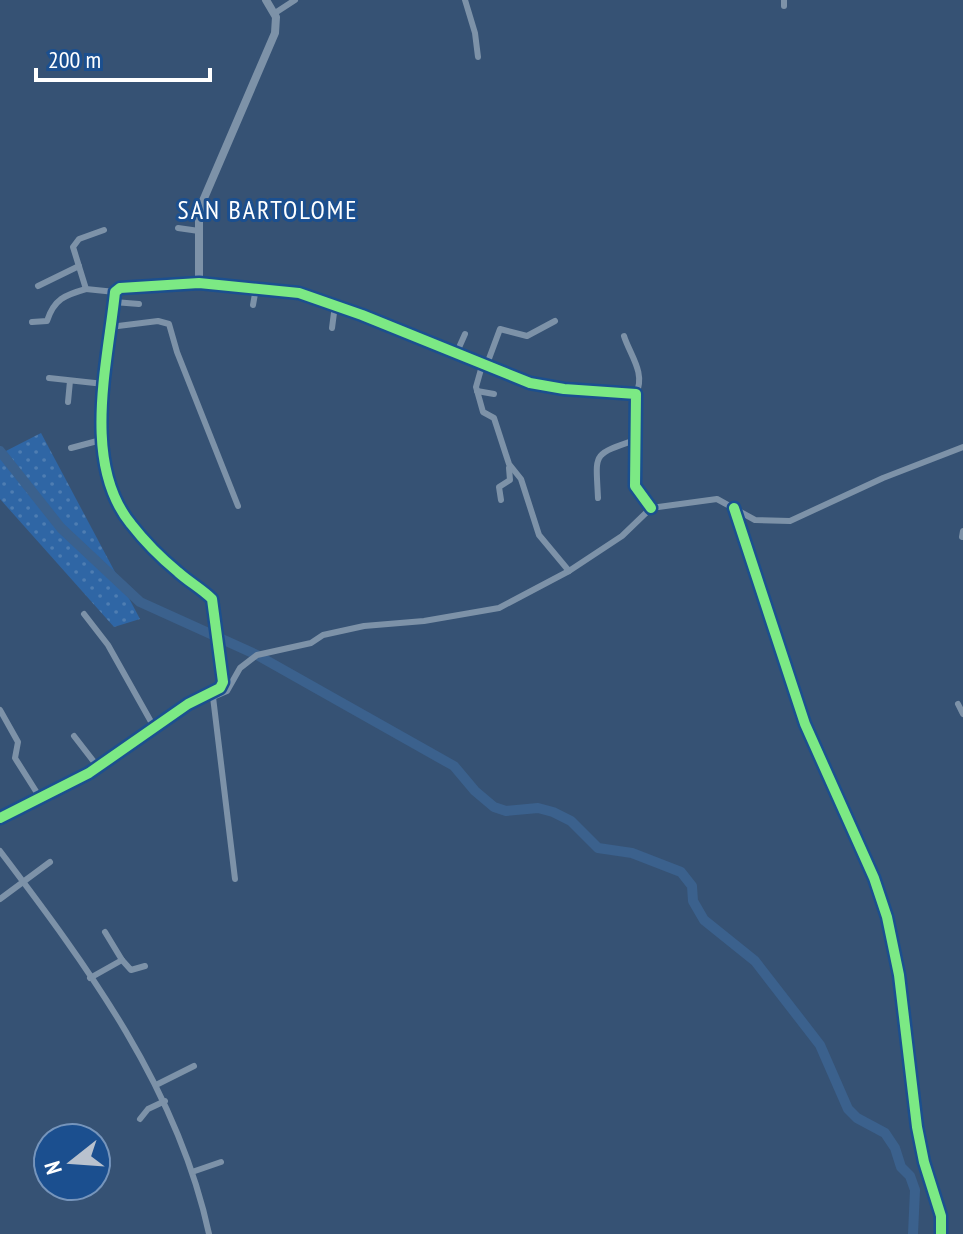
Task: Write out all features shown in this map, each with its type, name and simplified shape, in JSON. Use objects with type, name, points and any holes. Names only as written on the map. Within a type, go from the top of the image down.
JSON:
[{"type":"street","points":[[199,283],[200,210],[204,196],[273,40],[275,13],[266,0]]},
{"type":"street","points":[[275,13],[295,0]]},
{"type":"street","points":[[465,0],[475,33],[478,57]]},
{"type":"street","points":[[178,228],[199,231]]},
{"type":"street","points":[[86,289],[73,244],[104,230]]},
{"type":"street","points":[[38,286],[79,266]]},
{"type":"street","points":[[32,322],[47,321],[52,305],[63,296],[86,289],[115,292],[124,287],[199,283],[299,293],[530,383],[564,389],[636,394]]},
{"type":"street","points":[[253,305],[256,288]]},
{"type":"street","points":[[0,818],[98,767],[154,727],[220,688],[222,677],[213,601],[153,549],[127,519],[114,493],[101,440],[100,415],[115,292]]},
{"type":"street","points":[[114,302],[139,304]]},
{"type":"street","points":[[332,328],[335,305]]},
{"type":"street","points":[[385,324],[389,314]]},
{"type":"street","points":[[110,327],[158,321],[169,324],[177,352],[238,506]]},
{"type":"street","points":[[501,500],[499,487],[510,480],[509,464],[494,418],[484,413],[477,391],[485,363],[500,329],[525,337],[555,321]]},
{"type":"street","points":[[457,352],[465,334]]},
{"type":"street","points":[[624,336],[636,360],[639,386],[636,394],[635,486],[651,508]]},
{"type":"street","points":[[49,378],[104,384]]},
{"type":"street","points":[[68,402],[70,381]]},
{"type":"street","points":[[477,391],[494,394]]},
{"type":"street","points":[[71,448],[101,440]]},
{"type":"street","points":[[598,498],[596,463],[599,455],[635,440]]},
{"type":"street","points":[[201,697],[213,697],[227,691],[240,668],[257,655],[311,643],[323,635],[364,626],[422,622],[499,608],[569,571],[622,536],[651,508],[717,499],[755,520],[790,521],[883,478],[963,447]]},
{"type":"street","points":[[509,464],[521,479],[539,535],[569,571]]},
{"type":"street","points":[[734,508],[805,724],[885,909],[899,975],[917,1127],[941,1216],[941,1234]]},
{"type":"street","points":[[962,537],[963,531]]},
{"type":"street","points":[[84,614],[108,645],[154,727]]},
{"type":"street","points":[[213,697],[235,879]]},
{"type":"street","points":[[958,704],[963,714]]},
{"type":"street","points":[[0,710],[18,742],[15,758],[39,796]]},
{"type":"street","points":[[74,736],[98,767]]},
{"type":"street","points":[[0,851],[124,1029],[165,1101],[192,1172],[209,1234]]},
{"type":"street","points":[[0,899],[50,862]]},
{"type":"street","points":[[105,932],[122,960],[133,970],[145,966]]},
{"type":"street","points":[[90,978],[122,960]]},
{"type":"street","points":[[156,1085],[194,1066]]},
{"type":"street","points":[[140,1119],[148,1109],[165,1101]]},
{"type":"street","points":[[192,1172],[221,1162]]},
{"type":"shaded area","points":[[41,433],[140,619],[114,627],[0,499],[0,454]]},
{"type":"waterway","points":[[0,451],[61,528],[140,602],[257,655],[454,766],[475,791],[494,807],[506,811],[538,808],[553,812],[571,821],[598,848],[632,853],[681,872],[692,886],[693,901],[704,920],[755,961],[820,1045],[848,1109],[857,1118],[885,1133],[895,1148],[901,1167],[910,1176],[915,1190],[913,1234]]},
{"type":"cycle path","points":[[0,818],[89,773],[188,704],[220,688],[223,682],[212,599],[165,561],[136,531],[116,499],[106,472],[102,442],[104,380],[115,292],[120,288],[199,283],[299,293],[530,383],[564,389],[636,394],[635,486],[651,508]]},
{"type":"cycle path","points":[[734,508],[805,724],[874,878],[887,917],[899,975],[917,1127],[941,1216],[941,1234]]},
{"type":"district","name":"SAN BARTOLOME","points":[[268,209]]}]
